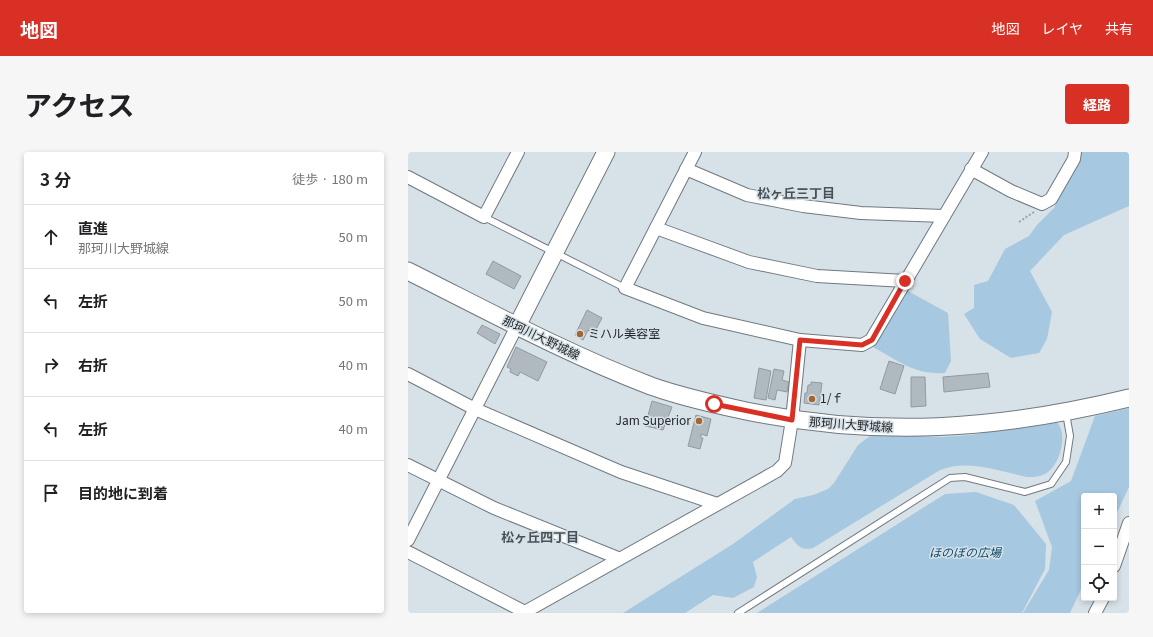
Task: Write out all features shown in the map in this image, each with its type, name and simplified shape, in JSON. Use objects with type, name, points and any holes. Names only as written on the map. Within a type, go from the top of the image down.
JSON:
[{"type":"main road","points":[[517,326],[606,152]]},
{"type":"main road","name":"那珂川大野城線","points":[[408,271],[591,362],[653,386],[714,404],[792,420],[896,428],[924,428],[982,424],[1066,413],[1129,398]]},
{"type":"street","points":[[408,177],[484,217],[518,152]]},
{"type":"street","points":[[695,152],[625,288],[702,318],[800,340],[862,345],[872,340],[905,281],[982,152]]},
{"type":"street","points":[[971,169],[1011,191],[1042,204],[1051,199],[1074,159],[1075,152]]},
{"type":"street","points":[[686,169],[747,195],[803,206],[861,213],[944,216]]},
{"type":"street","points":[[656,228],[749,262],[817,276],[905,281]]},
{"type":"street","points":[[408,540],[437,480],[517,326]]},
{"type":"street","points":[[408,552],[524,612],[618,558],[777,471],[785,463],[792,420],[800,340]]},
{"type":"street","points":[[408,374],[475,409],[622,472],[717,504]]},
{"type":"street","points":[[408,465],[494,508],[618,558]]},
{"type":"street","points":[[1114,565],[1129,523]]},
{"type":"street","points":[[1095,613],[1101,601]]},
{"type":"lane","points":[[484,217],[554,254],[625,288]]},
{"type":"lane","points":[[738,613],[950,478],[965,476],[1025,492],[1051,484],[1066,462],[1070,436],[1066,413]]},
{"type":"path","points":[[1019,222],[1031,215],[1042,204]]},
{"type":"green space","points":[[1081,152],[1129,152],[1129,206],[1064,235],[1030,271],[1052,312],[1047,339],[1039,353],[1011,358],[980,339],[964,314],[974,308],[974,285],[988,281],[1005,249],[1029,236],[1037,225],[1054,208]]},
{"type":"green space","points":[[906,290],[948,313],[951,361],[945,373],[924,372],[915,369],[899,362],[873,347]]},
{"type":"green space","points":[[1129,408],[1129,487],[1117,513],[1117,493],[1081,493],[1081,589],[1070,613],[1023,613],[1049,570],[1052,547],[1035,501],[1071,481],[1095,416]]},
{"type":"green space","points":[[1053,420],[1058,424],[1061,430],[1062,445],[1057,461],[1048,472],[1043,475],[1027,477],[994,469],[973,466],[951,467],[940,470],[813,548],[805,549],[800,547],[791,537],[753,562],[757,577],[754,587],[733,598],[713,595],[685,613],[623,613],[733,544],[795,499],[813,495],[828,489],[834,483],[858,445],[870,436],[879,434],[941,437],[972,435]]},
{"type":"green space","name":"ほのぼの広場","points":[[976,492],[1014,505],[1046,544],[1045,569],[1022,613],[757,613],[945,494]]},
{"type":"building","points":[[493,261],[521,276],[514,289],[486,274]]},
{"type":"building","points":[[587,310],[602,318],[594,333],[588,330],[583,340],[575,335]]},
{"type":"building","points":[[482,325],[500,334],[495,344],[477,333]]},
{"type":"building","points":[[516,347],[547,362],[538,381],[520,372],[518,376],[510,372],[511,369],[507,367]]},
{"type":"building","points":[[889,361],[904,366],[895,394],[880,389]]},
{"type":"building","points":[[759,368],[771,371],[766,400],[754,398]]},
{"type":"building","points":[[774,369],[784,371],[782,380],[789,382],[787,392],[777,390],[775,400],[768,398]]},
{"type":"building","points":[[988,373],[990,387],[944,392],[943,377]]},
{"type":"building","points":[[911,377],[925,377],[926,406],[911,407]]},
{"type":"building","points":[[811,382],[822,383],[819,405],[804,403],[805,393],[807,393],[808,385],[811,385]]},
{"type":"building","points":[[652,401],[672,407],[663,430],[645,426]]},
{"type":"building","points":[[696,415],[711,419],[707,436],[701,434],[701,438],[703,438],[700,449],[688,446]]},
{"type":"place","name":"ミハル美容室","points":[[580,334]]},
{"type":"place","name":"1/ｆ","points":[[812,399]]},
{"type":"place","name":"Jam Superior","points":[[699,421]]},
{"type":"district","name":"松ヶ丘三丁目","points":[[796,193]]},
{"type":"district","name":"松ヶ丘四丁目","points":[[540,537]]},
{"type":"route","points":[[714,404],[792,420],[800,340],[862,345],[872,340],[905,281]]}]
